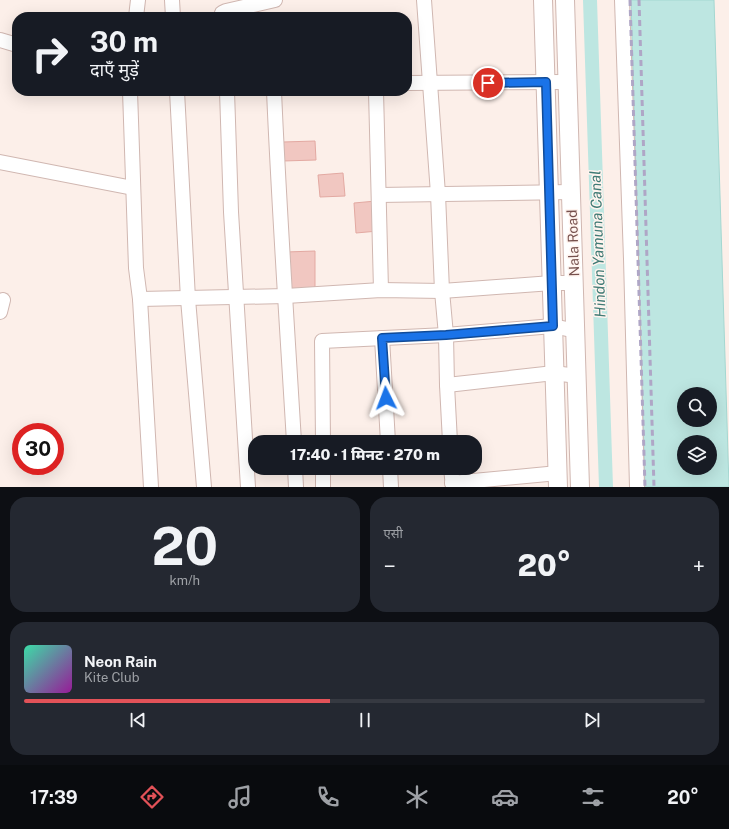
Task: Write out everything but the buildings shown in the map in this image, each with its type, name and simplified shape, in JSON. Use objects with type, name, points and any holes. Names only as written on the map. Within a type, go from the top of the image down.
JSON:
[{"type":"street","points":[[137,12],[138,0]]},
{"type":"street","points":[[172,0],[173,12]]},
{"type":"street","points":[[223,12],[226,10],[275,0]]},
{"type":"street","points":[[424,0],[438,194],[442,290],[446,335],[446,386],[450,435]]},
{"type":"street","name":"Nala Road","points":[[543,0],[558,480]]},
{"type":"street","name":"Nala Road","points":[[565,0],[580,487]]},
{"type":"street","points":[[622,0],[637,487]]},
{"type":"street","points":[[0,40],[12,44]]},
{"type":"street","points":[[412,83],[568,82]]},
{"type":"street","points":[[130,96],[136,268],[140,299],[151,487]]},
{"type":"street","points":[[177,96],[188,299],[204,487]]},
{"type":"street","points":[[227,96],[231,212],[248,487]]},
{"type":"street","points":[[274,96],[277,171],[294,435]]},
{"type":"street","points":[[376,96],[381,290]]},
{"type":"street","points":[[0,162],[133,188]]},
{"type":"street","points":[[379,195],[571,192]]},
{"type":"street","points":[[140,299],[237,298],[381,290],[442,290],[574,283]]},
{"type":"street","points":[[323,435],[322,341],[446,335],[553,326],[576,331]]},
{"type":"street","points":[[382,338],[388,435]]},
{"type":"street","points":[[446,386],[554,373],[577,376]]},
{"type":"street","points":[[295,475],[296,487]]},
{"type":"street","points":[[323,475],[323,487]]},
{"type":"street","points":[[390,475],[391,487]]},
{"type":"street","points":[[452,485],[558,480]]},
{"type":"water","points":[[631,0],[714,0],[729,487],[645,487]]},
{"type":"waterway","name":"Hindon Yamuna Canal","points":[[590,0],[606,487]]},
{"type":"railway","points":[[630,0],[645,487]]},
{"type":"railway","points":[[639,0],[654,487]]},
{"type":"route","points":[[386,398],[382,338],[446,335],[553,326],[546,82],[488,83]]}]
